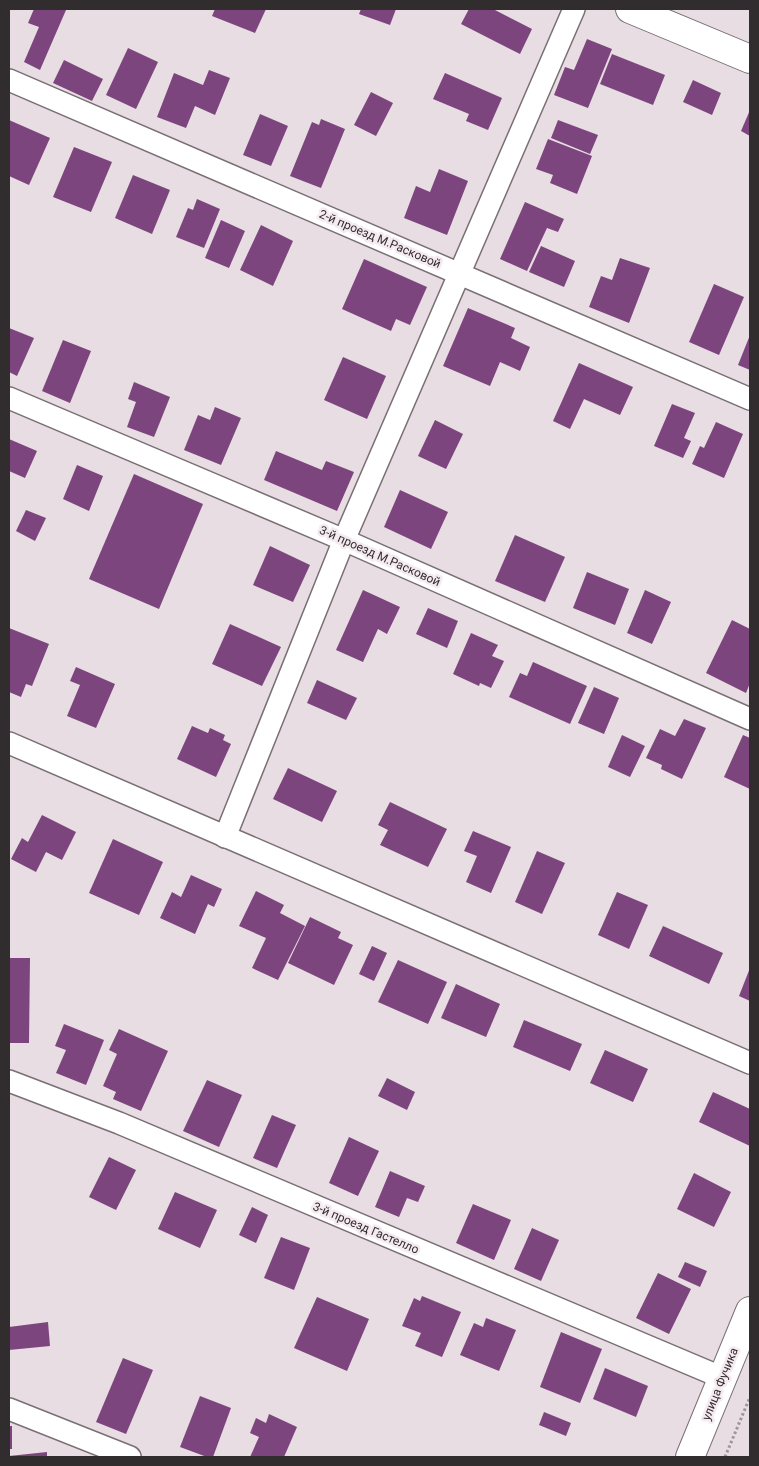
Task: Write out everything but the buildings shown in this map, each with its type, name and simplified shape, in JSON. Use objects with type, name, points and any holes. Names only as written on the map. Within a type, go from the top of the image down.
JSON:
[{"type":"street","points":[[225,837],[344,540],[574,9]]},
{"type":"street","points":[[630,9],[750,60]]},
{"type":"street","name":"2-й проезд М.Расковой","points":[[9,80],[750,399]]},
{"type":"street","name":"3-й проезд М.Расковой","points":[[9,398],[344,540],[750,719]]},
{"type":"street","points":[[9,743],[750,1063]]},
{"type":"street","name":"3-й проезд Гастелло","points":[[9,1081],[119,1123],[723,1378]]},
{"type":"street","name":"улица Фучика","points":[[690,1457],[750,1311]]},
{"type":"street","points":[[9,1409],[130,1457]]},
{"type":"path","points":[[725,1457],[750,1397]]}]
